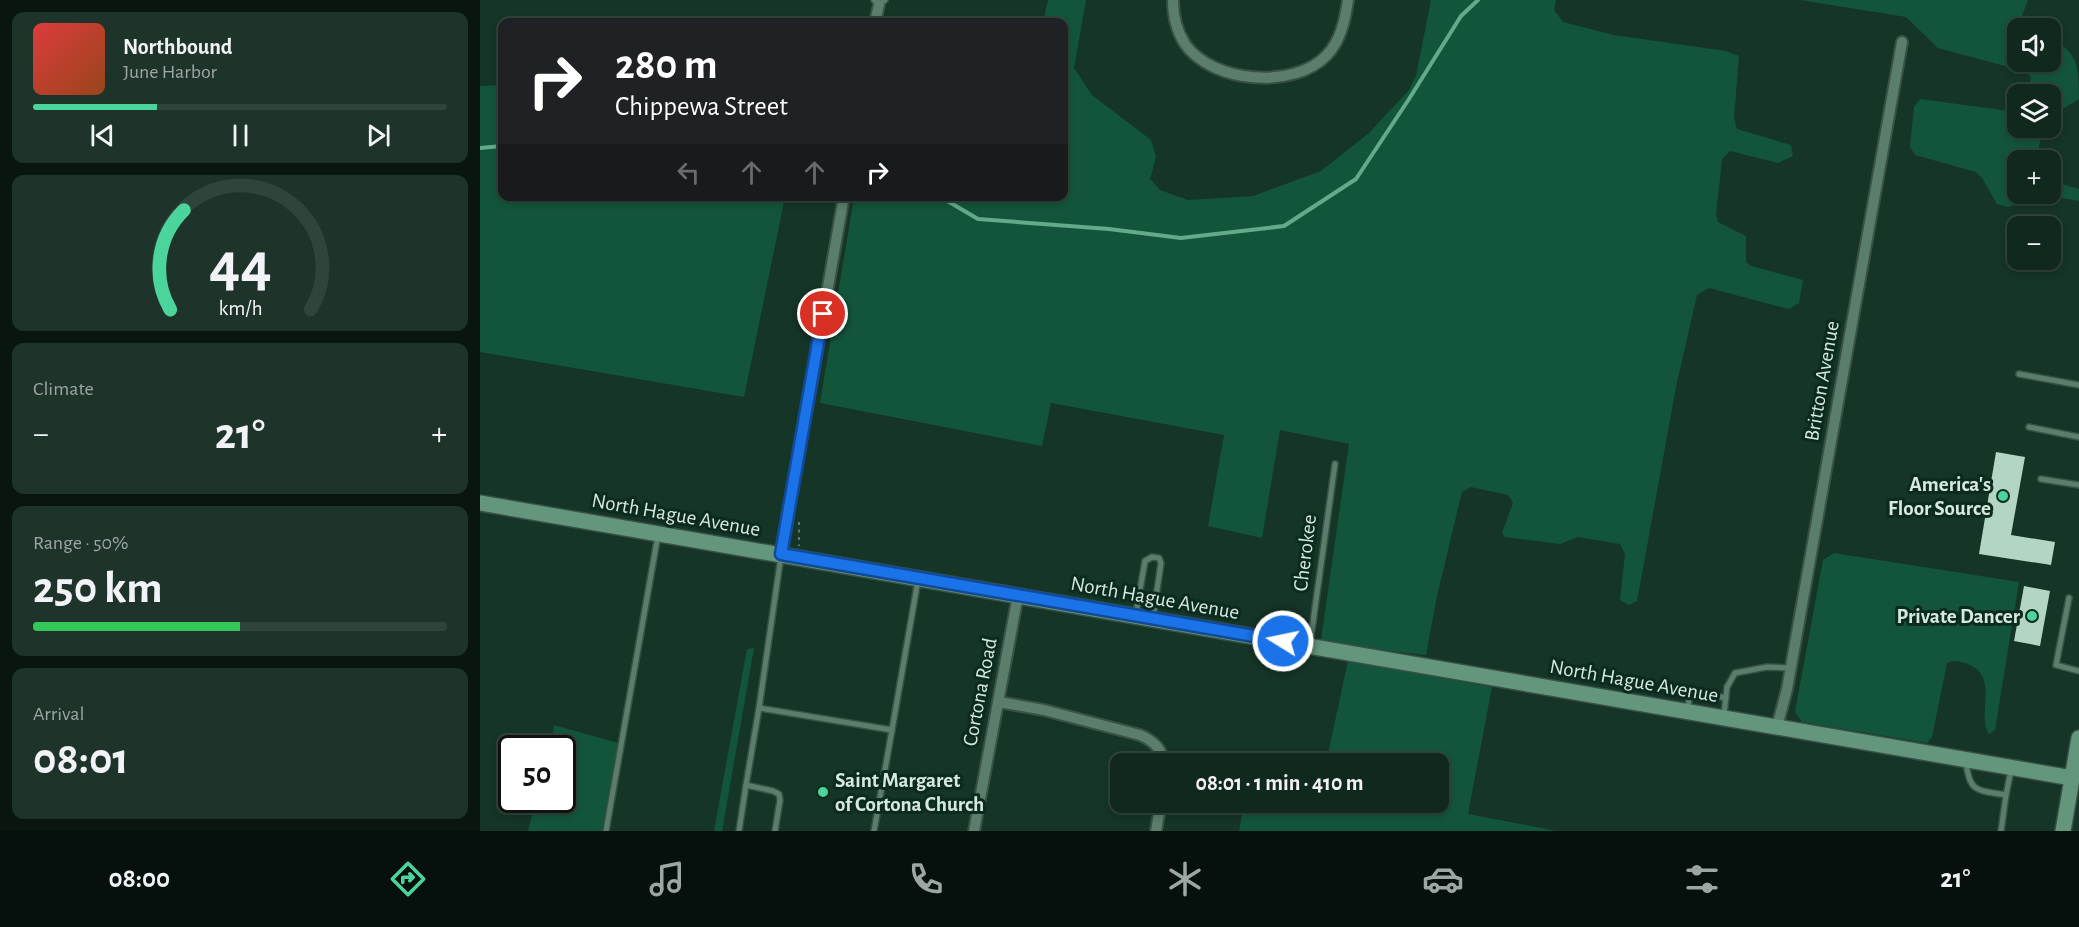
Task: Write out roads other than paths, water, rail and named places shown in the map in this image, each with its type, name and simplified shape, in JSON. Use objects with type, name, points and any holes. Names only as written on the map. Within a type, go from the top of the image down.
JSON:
[{"type":"main road","name":"North Hague Avenue","points":[[480,503],[2075,778]]},
{"type":"main road","points":[[2062,831],[2075,778],[2079,738]]},
{"type":"street","points":[[1173,0],[1173,14],[1177,30],[1186,46],[1196,56],[1209,65],[1240,74],[1284,77],[1300,73],[1316,65],[1328,54],[1344,25],[1348,0]]},
{"type":"street","points":[[876,18],[879,2]]},
{"type":"street","name":"Britton Avenue","points":[[1777,726],[1790,668],[1902,42]]},
{"type":"street","points":[[781,554],[843,201]]},
{"type":"street","name":"Cortona Road","points":[[974,831],[1018,596]]},
{"type":"street","points":[[999,702],[1044,710],[1140,735],[1150,740],[1159,748],[1161,753]]},
{"type":"street","points":[[1156,831],[1159,813]]},
{"type":"lane","points":[[2019,374],[2079,385]]},
{"type":"lane","points":[[2030,427],[2079,437]]},
{"type":"lane","name":"Cherokee","points":[[1310,646],[1335,464]]},
{"type":"lane","points":[[2041,479],[2079,485]]},
{"type":"lane","points":[[606,831],[659,533]]},
{"type":"lane","points":[[739,831],[781,554]]},
{"type":"lane","points":[[1136,616],[1145,561],[1152,557],[1159,558],[1161,562],[1153,619]]},
{"type":"lane","points":[[874,831],[919,578]]},
{"type":"lane","points":[[2069,598],[2056,665],[2079,671]]},
{"type":"lane","points":[[1724,717],[1730,680],[1735,673],[1767,667],[1790,668]]},
{"type":"lane","points":[[1687,711],[1691,691],[1726,698]]},
{"type":"lane","points":[[759,708],[892,730]]},
{"type":"lane","points":[[1965,759],[1968,780],[1973,786],[1984,791],[2006,795]]},
{"type":"lane","points":[[2001,831],[2012,767]]},
{"type":"lane","points":[[746,785],[779,794],[775,831]]},
{"type":"waterway","points":[[947,201],[978,219],[1109,229],[1181,238],[1284,226],[1356,179],[1461,16],[1478,0]]},
{"type":"waterway","points":[[480,148],[498,146]]},
{"type":"place","name":"America's Floor Source","points":[[2003,496]]},
{"type":"place","name":"Private Dancer","points":[[2032,616]]},
{"type":"place","name":"Saint Margaret of Cortona Church","points":[[823,792]]}]
